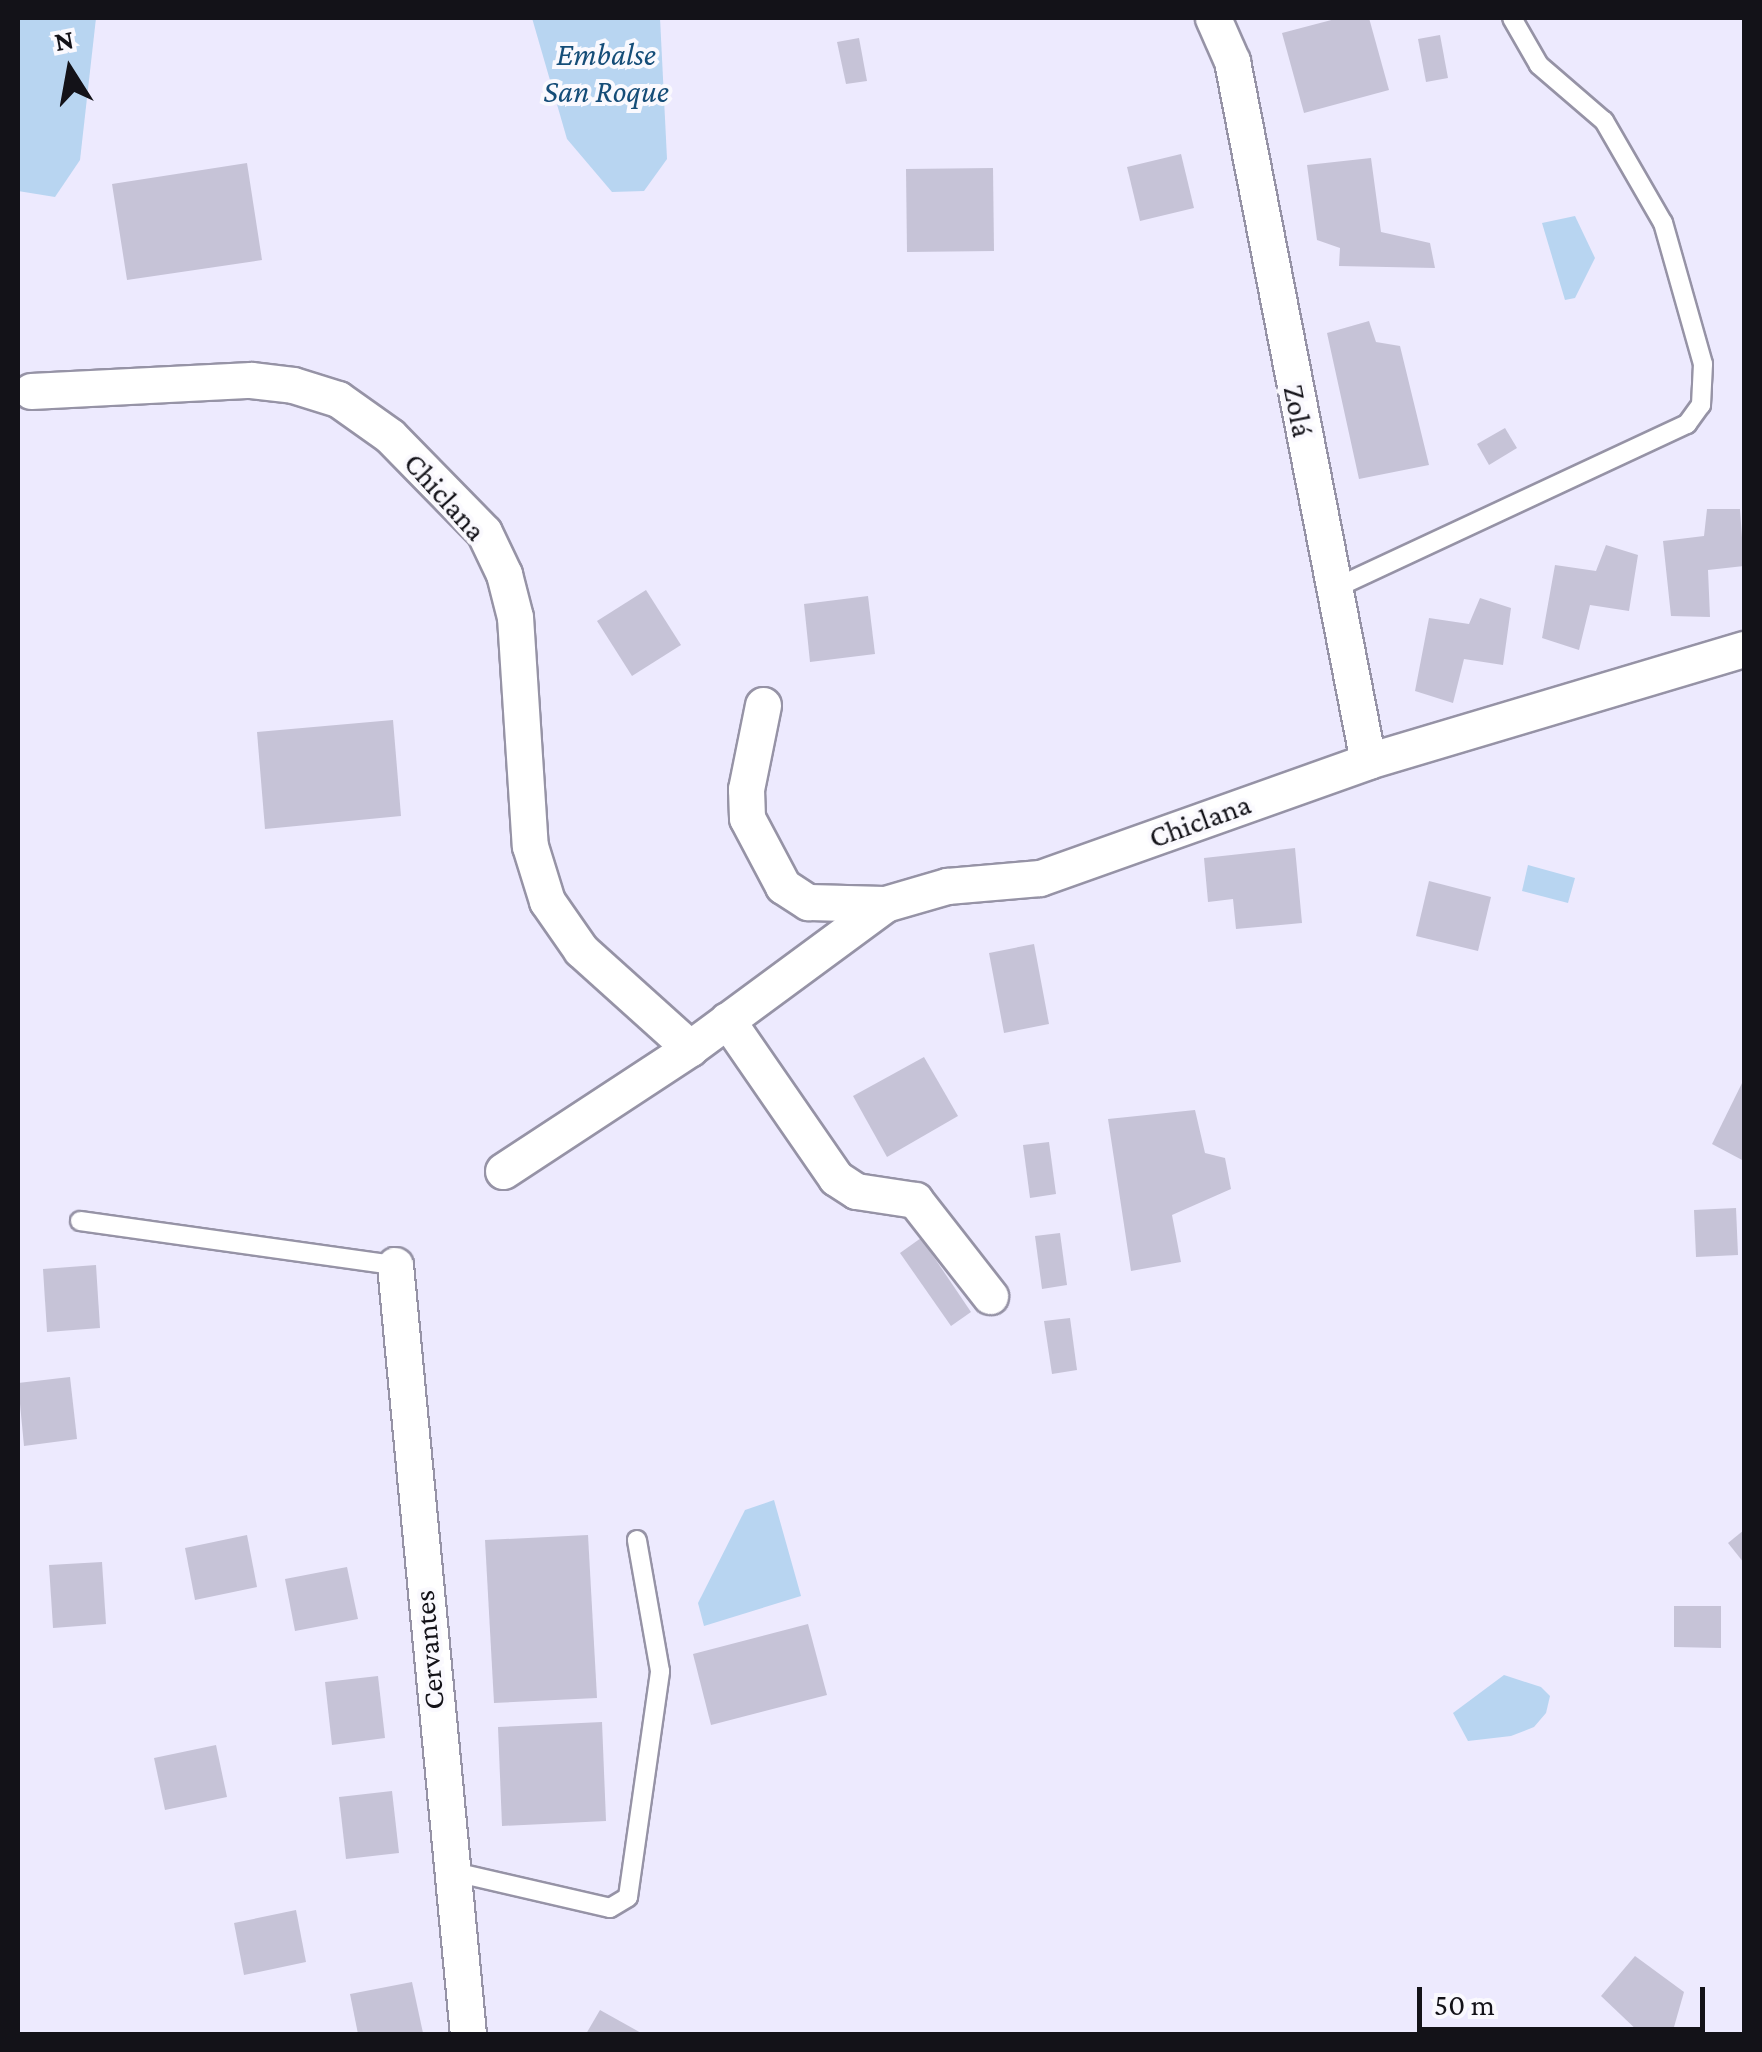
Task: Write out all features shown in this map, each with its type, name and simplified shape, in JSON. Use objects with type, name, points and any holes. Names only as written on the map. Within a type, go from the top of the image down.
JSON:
[{"type":"street","name":"Zolá","points":[[1213,18],[1232,61],[1331,590],[1368,761]]},
{"type":"street","name":"Chiclana","points":[[31,391],[251,380],[293,385],[338,398],[390,436],[484,532],[504,574],[514,617],[530,846],[547,901],[582,950],[690,1048]]},
{"type":"street","name":"Chiclana","points":[[502,1171],[690,1048],[885,904],[947,886],[1040,878],[1368,761],[1744,649]]},
{"type":"street","points":[[763,705],[746,789],[747,818],[783,886],[808,902],[885,904]]},
{"type":"street","points":[[727,1020],[836,1178],[856,1191],[915,1200],[990,1296]]},
{"type":"street","name":"Cervantes","points":[[394,1265],[468,2034]]},
{"type":"lane","points":[[1331,590],[1688,424],[1702,405],[1703,364],[1664,223],[1604,121],[1538,64],[1512,18]]},
{"type":"lane","points":[[80,1221],[394,1265]]},
{"type":"lane","points":[[450,1871],[610,1908],[628,1897],[660,1671],[637,1540]]},
{"type":"water","points":[[18,18],[96,18],[80,160],[55,197],[18,191]]},
{"type":"water","name":"Embalse San Roque","points":[[532,18],[660,18],[667,159],[644,191],[612,192],[567,139]]},
{"type":"water","points":[[1575,216],[1595,258],[1575,298],[1565,300],[1542,223]]},
{"type":"water","points":[[1528,865],[1575,878],[1568,903],[1522,891]]},
{"type":"water","points":[[774,1500],[801,1596],[704,1626],[698,1603],[745,1510]]},
{"type":"water","points":[[1504,1675],[1541,1687],[1550,1696],[1546,1713],[1534,1727],[1511,1736],[1468,1741],[1453,1713]]},
{"type":"building","points":[[1339,18],[1369,18],[1389,90],[1304,113],[1282,33]]},
{"type":"building","points":[[1440,35],[1448,78],[1426,82],[1418,39]]},
{"type":"building","points":[[859,38],[867,81],[846,84],[837,42]]},
{"type":"building","points":[[1181,154],[1194,208],[1140,221],[1127,167]]},
{"type":"building","points":[[1371,158],[1381,232],[1430,243],[1435,268],[1339,266],[1340,248],[1317,240],[1307,165]]},
{"type":"building","points":[[247,163],[262,260],[127,280],[112,184]]},
{"type":"building","points":[[993,168],[994,251],[907,252],[906,169]]},
{"type":"building","points":[[1369,321],[1376,342],[1400,346],[1429,465],[1359,479],[1327,333]]},
{"type":"building","points":[[1505,428],[1517,448],[1489,465],[1477,444]]},
{"type":"building","points":[[1707,509],[1740,509],[1744,566],[1708,570],[1710,617],[1671,616],[1663,541],[1704,536]]},
{"type":"building","points":[[1606,545],[1638,555],[1629,611],[1590,605],[1579,650],[1542,638],[1555,565],[1596,571]]},
{"type":"building","points":[[646,590],[681,645],[632,676],[597,621]]},
{"type":"building","points":[[868,596],[875,654],[810,662],[804,604]]},
{"type":"building","points":[[1480,598],[1511,608],[1503,665],[1464,659],[1453,703],[1415,691],[1429,618],[1469,624]]},
{"type":"building","points":[[393,720],[401,816],[265,829],[257,732]]},
{"type":"building","points":[[1295,848],[1302,923],[1236,929],[1233,899],[1208,902],[1204,858]]},
{"type":"building","points":[[1429,881],[1491,897],[1478,951],[1416,936]]},
{"type":"building","points":[[1034,944],[1049,1024],[1004,1033],[989,953]]},
{"type":"building","points":[[924,1057],[958,1116],[887,1157],[853,1096]]},
{"type":"building","points":[[1744,1079],[1744,1161],[1712,1144]]},
{"type":"building","points":[[1195,1110],[1205,1153],[1225,1158],[1231,1189],[1172,1215],[1181,1262],[1131,1271],[1108,1119]]},
{"type":"building","points":[[1049,1142],[1056,1194],[1030,1198],[1023,1145]]},
{"type":"building","points":[[1736,1208],[1738,1255],[1696,1257],[1694,1210]]},
{"type":"building","points":[[1060,1233],[1067,1285],[1042,1289],[1035,1236]]},
{"type":"building","points":[[921,1238],[971,1312],[951,1326],[900,1253]]},
{"type":"building","points":[[96,1265],[100,1328],[47,1332],[43,1269]]},
{"type":"building","points":[[1070,1318],[1077,1370],[1052,1374],[1044,1321]]},
{"type":"building","points":[[70,1377],[77,1439],[24,1446],[18,1383]]},
{"type":"building","points":[[1744,1530],[1744,1563],[1728,1543]]},
{"type":"building","points":[[247,1535],[257,1587],[195,1600],[185,1548]]},
{"type":"building","points":[[588,1535],[597,1698],[494,1703],[485,1540]]},
{"type":"building","points":[[102,1562],[106,1624],[53,1628],[49,1565]]},
{"type":"building","points":[[347,1567],[358,1619],[295,1631],[285,1579]]},
{"type":"building","points":[[1674,1606],[1721,1606],[1721,1648],[1674,1647]]},
{"type":"building","points":[[808,1624],[827,1695],[711,1725],[693,1654]]},
{"type":"building","points":[[378,1676],[385,1738],[332,1745],[325,1682]]},
{"type":"building","points":[[602,1722],[606,1821],[502,1826],[498,1727]]},
{"type":"building","points":[[216,1745],[227,1797],[165,1810],[154,1758]]},
{"type":"building","points":[[392,1791],[399,1853],[346,1859],[339,1797]]},
{"type":"building","points":[[296,1910],[306,1962],[244,1975],[234,1923]]},
{"type":"building","points":[[1635,1956],[1684,1992],[1672,2034],[1641,2034],[1601,1996]]},
{"type":"building","points":[[412,1982],[423,2033],[358,2034],[350,1994]]},
{"type":"building","points":[[600,2010],[643,2034],[586,2034]]}]
